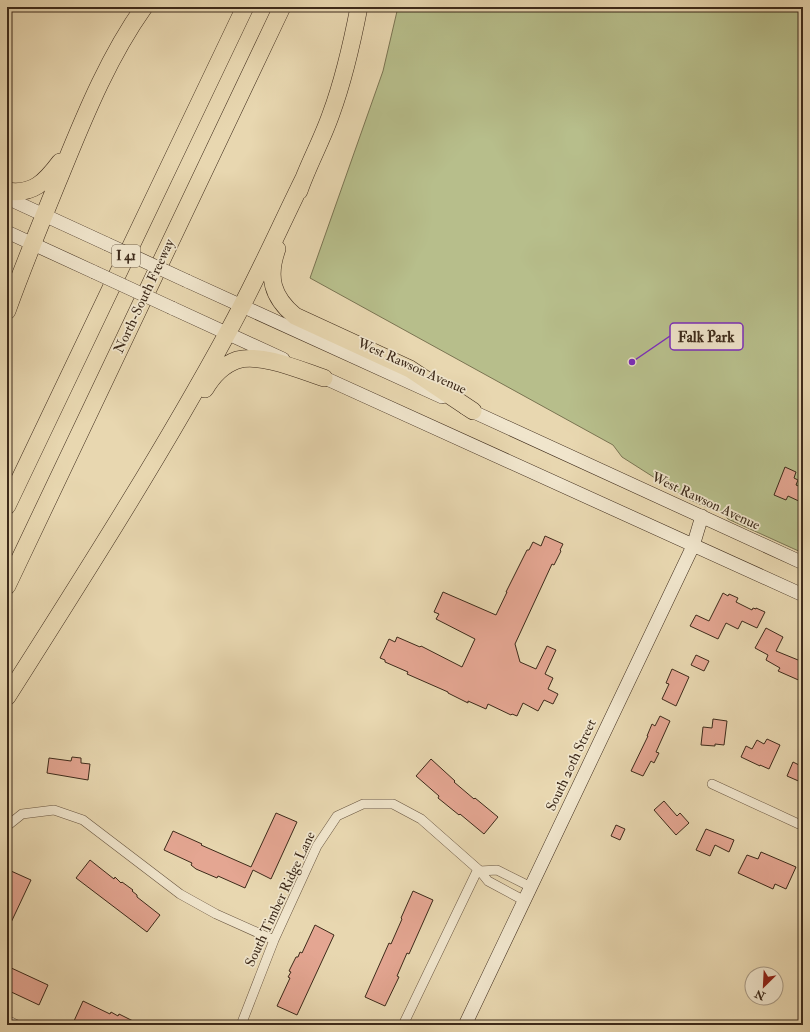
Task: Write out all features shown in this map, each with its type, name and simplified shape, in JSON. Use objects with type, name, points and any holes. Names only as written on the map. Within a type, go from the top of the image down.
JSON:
[{"type":"highway","points":[[7,311],[32,243],[73,144],[108,67],[144,7]]},
{"type":"highway","name":"I 41","points":[[7,506],[245,7]]},
{"type":"highway","name":"North-South Freeway","points":[[7,586],[282,7]]},
{"type":"highway","points":[[7,697],[168,436],[228,333],[323,134],[337,95],[351,45],[359,7]]},
{"type":"highway","points":[[7,192],[22,192],[39,185],[46,179],[73,144]]},
{"type":"highway","points":[[302,180],[273,262],[272,281],[283,304],[295,316],[410,369],[473,411]]},
{"type":"highway","points":[[168,436],[189,412],[208,383],[227,364],[236,360],[246,358],[274,362],[324,378]]},
{"type":"main road","name":"West Rawson Avenue","points":[[7,198],[803,562]]},
{"type":"main road","points":[[7,232],[324,378],[803,595]]},
{"type":"main road","name":"South 20th Street","points":[[465,1025],[693,546],[702,516]]},
{"type":"street","points":[[712,784],[803,826]]},
{"type":"street","name":"South Timber Ridge Lane","points":[[243,1024],[274,940],[317,846],[338,816],[363,804],[392,804],[421,819],[479,870]]},
{"type":"street","points":[[7,826],[22,814],[54,810],[83,820],[180,894],[216,914],[274,940]]},
{"type":"street","points":[[479,870],[496,870],[531,887]]},
{"type":"street","points":[[479,870],[488,881],[525,901]]},
{"type":"street","points":[[403,1025],[479,870]]},
{"type":"street","points":[[7,1020],[17,1025]]},
{"type":"green space","points":[[398,7],[803,7],[803,553],[728,519],[725,515],[688,499],[622,457],[613,445],[310,278],[383,71]]},
{"type":"building","points":[[785,467],[796,472],[794,478],[798,480],[796,485],[803,488],[803,503],[788,496],[786,500],[774,495]]},
{"type":"building","points":[[545,536],[563,544],[554,565],[552,564],[515,644],[520,662],[536,669],[547,646],[556,650],[545,674],[553,678],[548,689],[558,694],[553,704],[544,700],[538,711],[523,703],[517,716],[511,715],[488,704],[486,709],[468,701],[468,703],[448,692],[407,674],[408,672],[385,662],[385,660],[380,658],[389,639],[395,642],[397,637],[420,647],[421,646],[462,667],[475,639],[436,619],[439,614],[434,612],[443,592],[496,615],[527,550],[529,550],[533,542],[541,546]]},
{"type":"building","points":[[723,593],[728,596],[729,594],[738,598],[736,602],[752,610],[753,608],[756,608],[765,612],[757,628],[742,621],[738,629],[726,623],[718,639],[690,626],[696,615],[709,621]]},
{"type":"building","points":[[766,628],[783,637],[776,651],[803,662],[803,682],[778,671],[780,668],[766,660],[768,655],[755,648]]},
{"type":"building","points":[[696,655],[709,661],[704,671],[691,665]]},
{"type":"building","points":[[672,669],[689,677],[676,706],[662,699],[669,684],[666,683]]},
{"type":"building","points":[[660,716],[670,721],[656,752],[659,753],[654,763],[651,761],[643,776],[631,771],[648,736],[652,724],[655,726]]},
{"type":"building","points":[[713,719],[727,721],[724,745],[701,745],[703,727],[712,728]]},
{"type":"building","points":[[767,739],[780,745],[769,769],[741,757],[746,746],[752,749],[757,740],[764,744]]},
{"type":"building","points":[[72,757],[81,758],[81,763],[90,764],[88,780],[47,773],[49,758],[71,761]]},
{"type":"building","points":[[431,759],[455,781],[454,782],[498,817],[484,834],[438,798],[439,796],[416,776]]},
{"type":"building","points":[[793,762],[803,767],[803,783],[787,776]]},
{"type":"building","points":[[664,801],[677,816],[680,813],[689,823],[676,835],[654,810]]},
{"type":"building","points":[[276,813],[297,822],[271,879],[253,870],[245,888],[218,876],[217,878],[196,869],[191,865],[192,863],[164,850],[173,831],[251,867]]},
{"type":"building","points":[[616,825],[625,829],[620,840],[611,836]]},
{"type":"building","points":[[706,829],[734,840],[729,852],[715,845],[710,856],[696,850]]},
{"type":"building","points":[[761,852],[796,867],[786,889],[775,884],[773,889],[738,873],[747,855],[758,859]]},
{"type":"building","points":[[90,860],[114,879],[115,877],[121,883],[122,882],[133,890],[132,891],[137,895],[137,897],[160,915],[147,932],[76,878]]},
{"type":"building","points":[[11,871],[31,880],[7,931],[7,880]]},
{"type":"building","points":[[413,891],[433,900],[409,954],[407,953],[397,976],[399,977],[385,1006],[365,997],[389,943],[391,944]]},
{"type":"building","points":[[315,925],[334,935],[297,1015],[277,1006],[290,978],[288,977],[291,972],[289,971],[296,957],[298,957],[300,952],[302,953]]},
{"type":"building","points":[[7,966],[48,985],[39,1005],[7,990]]},
{"type":"building","points":[[83,1001],[110,1014],[111,1012],[118,1016],[119,1014],[141,1025],[82,1025],[74,1021]]},
{"type":"place","name":"Falk Park","points":[[632,362]]}]
